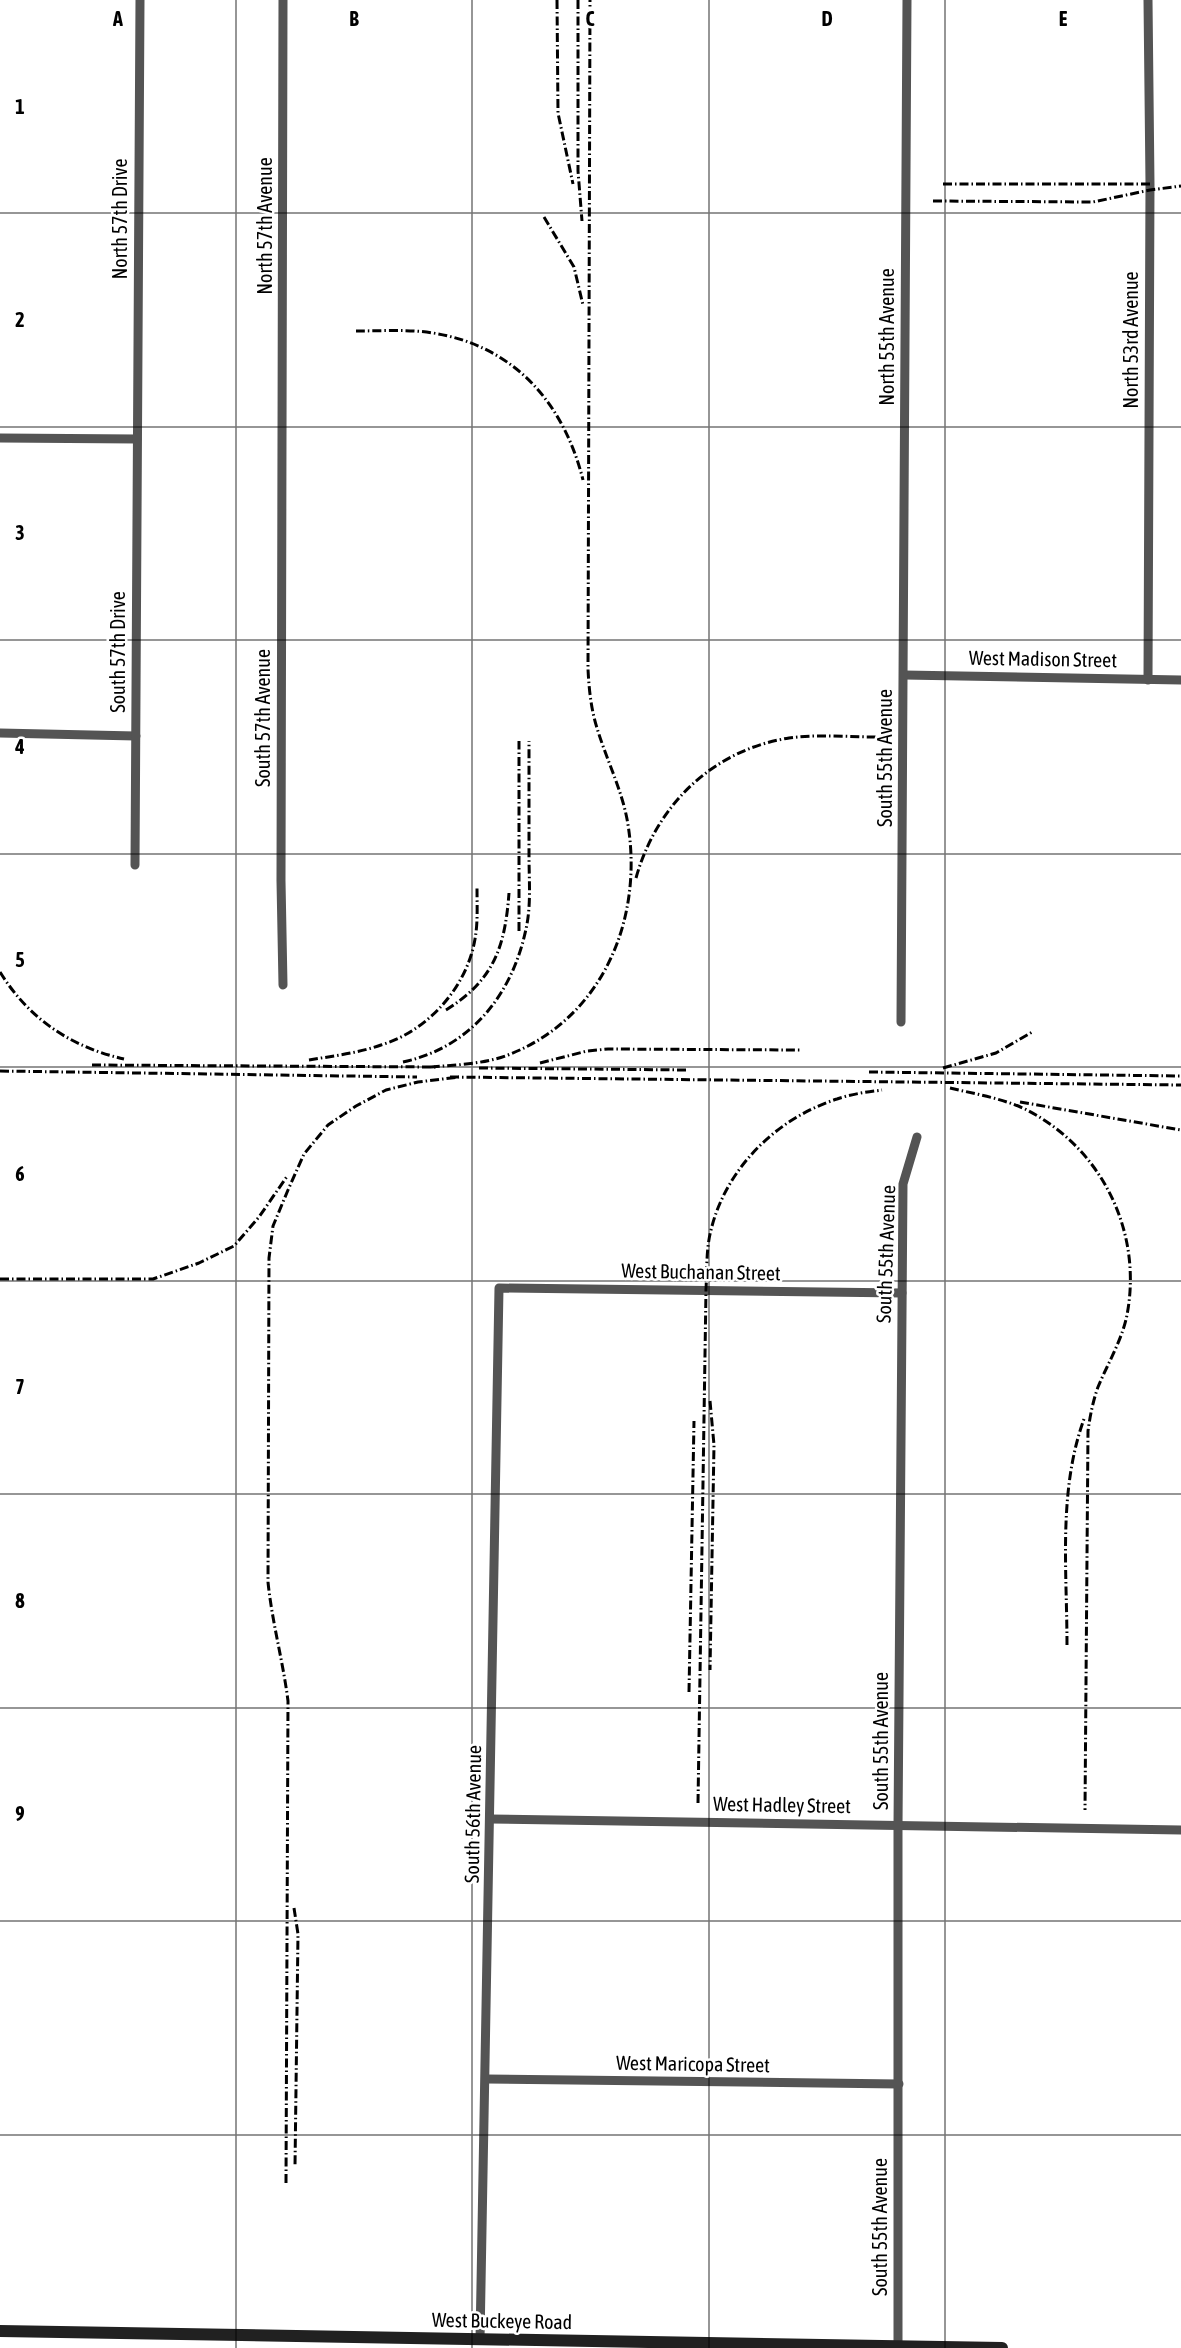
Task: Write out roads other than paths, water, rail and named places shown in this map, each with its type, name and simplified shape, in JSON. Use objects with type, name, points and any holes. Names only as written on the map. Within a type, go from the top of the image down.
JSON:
[{"type":"main road","name":"West Buckeye Road","points":[[0,2331],[1002,2348]]},
{"type":"street","name":"North 57th Drive","points":[[137,439],[140,0]]},
{"type":"street","name":"North 57th Avenue","points":[[282,452],[283,0]]},
{"type":"street","name":"North 55th Avenue","points":[[904,675],[907,0]]},
{"type":"street","name":"North 53rd Avenue","points":[[1148,0],[1150,184],[1148,680]]},
{"type":"street","points":[[0,438],[137,439]]},
{"type":"street","name":"South 57th Drive","points":[[135,865],[137,439]]},
{"type":"street","name":"South 57th Avenue","points":[[282,452],[281,881],[283,985]]},
{"type":"street","name":"West Madison Street","points":[[904,675],[1181,680]]},
{"type":"street","name":"South 55th Avenue","points":[[901,1022],[904,675]]},
{"type":"street","points":[[0,733],[136,736]]},
{"type":"street","name":"South 55th Avenue","points":[[898,2346],[898,1826],[903,1184],[917,1137]]},
{"type":"street","name":"West Buchanan Street","points":[[499,1288],[902,1293]]},
{"type":"street","name":"South 56th Avenue","points":[[480,2340],[499,1288]]},
{"type":"street","name":"West Hadley Street","points":[[490,1819],[1181,1830]]},
{"type":"street","name":"West Maricopa Street","points":[[486,2079],[899,2084]]},
{"type":"railway","points":[[557,0],[558,113],[573,184]]},
{"type":"railway","points":[[578,0],[578,171],[582,221]]},
{"type":"railway","points":[[431,1067],[480,1062],[508,1055],[541,1038],[570,1016],[593,990],[610,960],[623,927],[630,892],[631,855],[627,819],[595,721],[588,669],[590,0]]},
{"type":"railway","points":[[943,184],[1151,184]]},
{"type":"railway","points":[[933,201],[1093,202],[1181,186]]},
{"type":"railway","points":[[544,217],[574,267],[583,305]]},
{"type":"railway","points":[[356,331],[433,333],[462,340],[488,351],[511,365],[532,383],[549,404],[563,427],[583,480]]},
{"type":"railway","points":[[636,878],[645,852],[673,805],[712,769],[735,755],[789,738],[876,737]]},
{"type":"railway","points":[[519,741],[519,931]]},
{"type":"railway","points":[[403,1062],[428,1055],[450,1044],[469,1030],[486,1013],[512,973],[521,949],[529,907],[529,741]]},
{"type":"railway","points":[[309,1060],[381,1045],[414,1029],[443,1005],[464,974],[471,957],[477,927],[477,888]]},
{"type":"railway","points":[[446,1010],[476,987],[494,960],[504,930],[509,893]]},
{"type":"railway","points":[[0,972],[24,1004],[53,1029],[86,1047],[124,1059]]},
{"type":"railway","points":[[943,1068],[996,1053],[1034,1031]]},
{"type":"railway","points":[[540,1063],[587,1051],[608,1049],[801,1050]]},
{"type":"railway","points":[[92,1065],[437,1067]]},
{"type":"railway","points":[[479,1068],[689,1070]]},
{"type":"railway","points":[[0,1071],[417,1077]]},
{"type":"railway","points":[[869,1072],[1181,1076]]},
{"type":"railway","points":[[450,1077],[1181,1085]]},
{"type":"railway","points":[[286,2183],[288,1701],[268,1582],[269,1258],[273,1226],[304,1154],[328,1125],[356,1106],[386,1090],[418,1082],[459,1077]]},
{"type":"railway","points":[[950,1088],[997,1099],[1025,1109],[1052,1125],[1075,1145],[1095,1169],[1110,1195],[1122,1223],[1128,1253],[1130,1284],[1125,1324],[1096,1392],[1088,1431],[1085,1810]]},
{"type":"railway","points":[[698,1803],[706,1290],[709,1237],[718,1207],[729,1186],[757,1148],[775,1132],[794,1119],[837,1099],[882,1090]]},
{"type":"railway","points":[[1020,1102],[1181,1130]]},
{"type":"railway","points":[[0,1279],[153,1279],[199,1263],[234,1246],[259,1217],[288,1175]]},
{"type":"railway","points":[[710,1401],[714,1445],[710,1670]]},
{"type":"railway","points":[[1067,1645],[1067,1502],[1070,1474],[1084,1419]]},
{"type":"railway","points":[[689,1692],[694,1421]]},
{"type":"railway","points":[[294,1908],[298,1934],[295,2166]]}]
